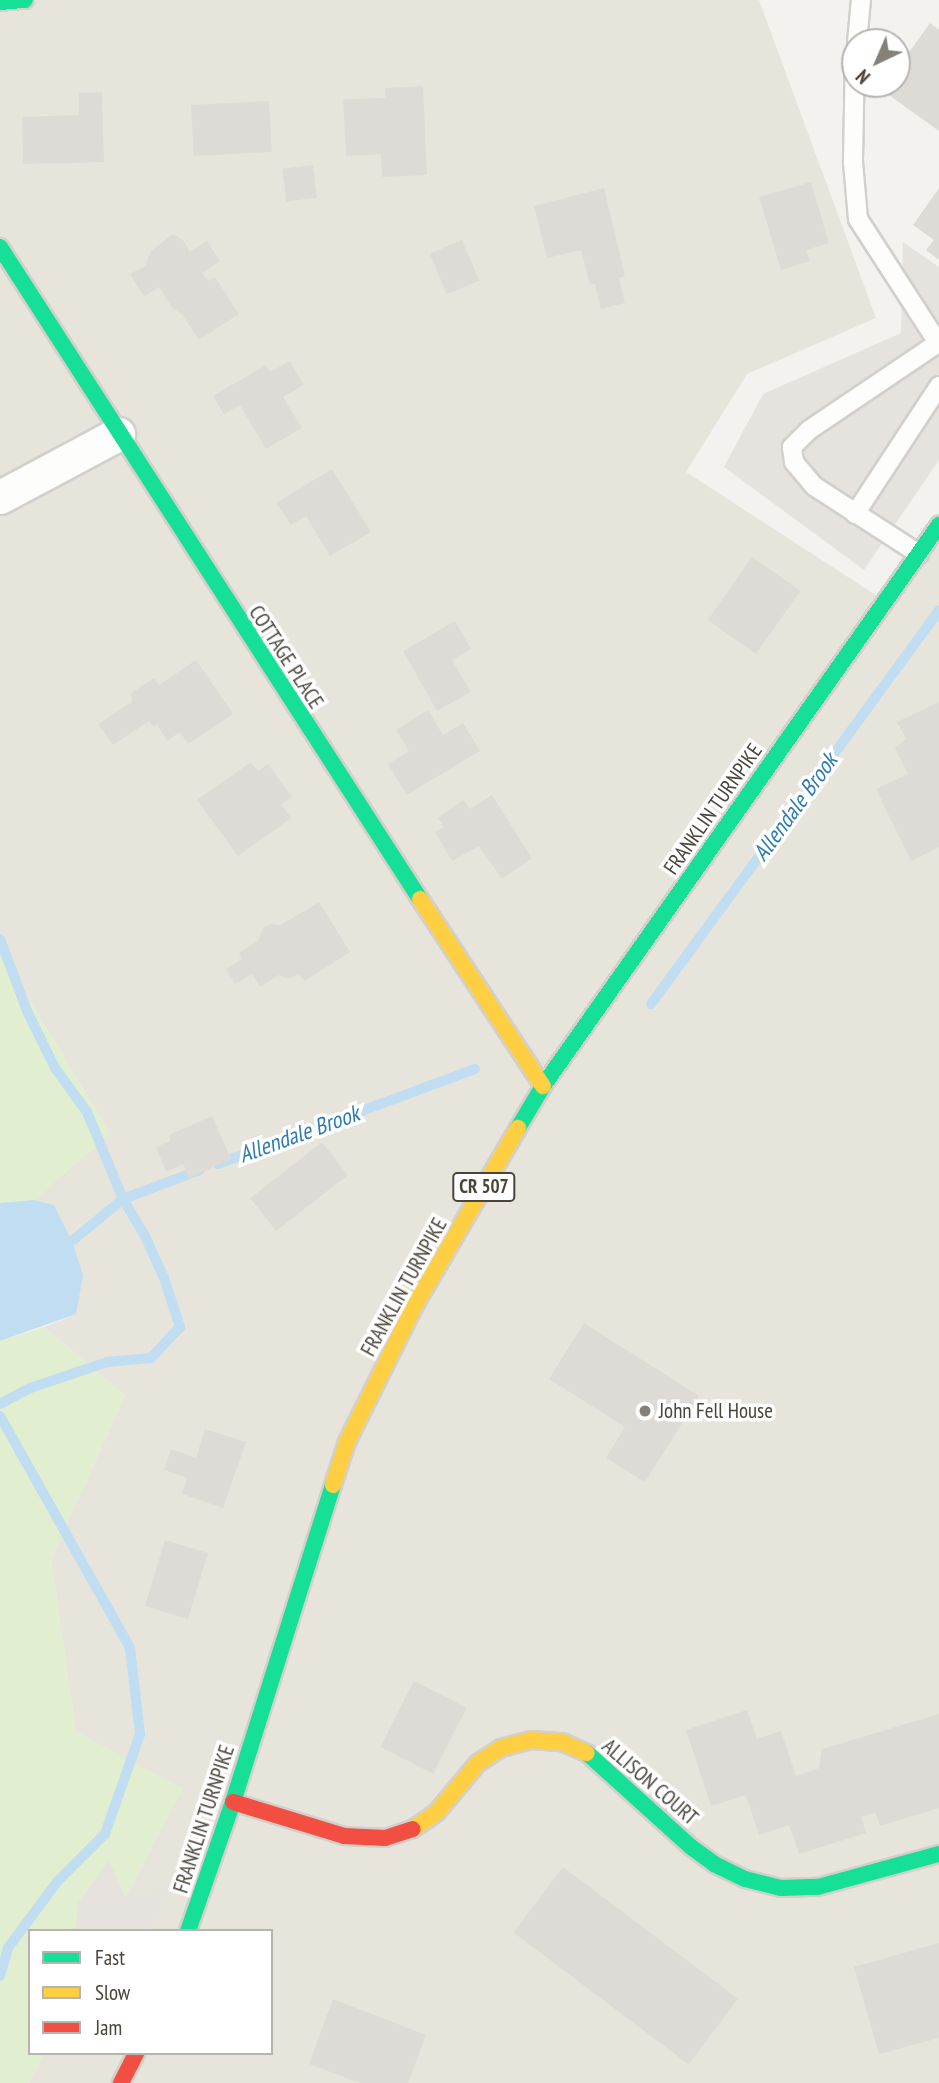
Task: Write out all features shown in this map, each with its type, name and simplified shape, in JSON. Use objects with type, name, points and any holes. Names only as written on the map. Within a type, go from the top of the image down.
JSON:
[{"type":"street","points":[[0,2],[25,0]]},
{"type":"street","name":"COTTAGE PLACE","points":[[0,247],[285,694],[543,1086]]},
{"type":"street","points":[[0,497],[118,434]]},
{"type":"street","name":"FRANKLIN TURNPIKE","points":[[189,1929],[233,1802],[347,1442],[415,1304],[543,1086],[939,525]]},
{"type":"street","name":"ALLISON COURT","points":[[233,1802],[344,1836],[385,1838],[415,1828],[437,1812],[478,1763],[501,1748],[531,1740],[562,1742],[593,1755],[691,1847],[714,1864],[745,1879],[781,1888],[818,1887],[939,1854]]},
{"type":"street","points":[[121,2083],[135,2055]]},
{"type":"lane","points":[[858,28],[861,0]]},
{"type":"lane","points":[[854,98],[853,162],[858,219],[939,344],[809,430],[792,447],[794,462],[805,479],[919,554]]},
{"type":"lane","points":[[855,514],[939,386]]},
{"type":"shaded area","points":[[0,0],[759,0],[876,318],[747,374],[686,472],[885,601],[939,545],[939,2083],[29,2083],[43,2055],[273,2055],[273,1929],[109,1929],[182,1789],[76,1732],[51,1559],[125,1396],[44,1327],[76,1314],[72,1241],[54,1206],[34,1200],[110,1133],[0,952]]},
{"type":"shaded area","points":[[903,242],[939,267],[939,460],[864,570],[724,467],[763,394],[901,333]]},
{"type":"shaded area","points":[[109,1860],[125,1897],[142,1898],[172,1881],[151,1929],[75,1929],[78,1903]]},
{"type":"green space","points":[[0,952],[110,1133],[34,1200],[0,1203]]},
{"type":"green space","points":[[44,1327],[125,1396],[51,1559],[76,1731],[182,1789],[109,1929],[28,1929],[28,2055],[43,2055],[29,2083],[0,2083],[0,1341]]},
{"type":"water","points":[[34,1200],[54,1205],[72,1241],[83,1275],[76,1314],[0,1341],[0,1203]]},
{"type":"building","points":[[930,23],[939,30],[939,131],[893,98],[911,98],[911,49]]},
{"type":"building","points":[[423,86],[427,175],[382,177],[381,154],[346,156],[343,99],[385,98],[385,88]]},
{"type":"building","points":[[102,92],[104,162],[23,164],[22,117],[79,115],[79,93]]},
{"type":"building","points":[[269,101],[272,152],[194,156],[191,105]]},
{"type":"building","points":[[313,165],[317,198],[286,202],[282,169]]},
{"type":"building","points":[[811,182],[829,243],[806,250],[810,261],[781,270],[759,197]]},
{"type":"building","points":[[604,188],[625,276],[619,278],[625,303],[601,309],[595,284],[590,285],[581,250],[547,258],[534,206]]},
{"type":"building","points":[[939,188],[939,260],[926,250],[934,240],[913,225]]},
{"type":"building","points":[[173,234],[183,240],[190,252],[207,241],[220,261],[202,273],[208,281],[215,277],[239,314],[199,340],[182,314],[172,308],[159,287],[144,297],[130,274],[145,266],[151,251]]},
{"type":"building","points":[[462,240],[479,281],[447,294],[430,254]]},
{"type":"building","points":[[290,361],[304,385],[283,397],[302,428],[266,449],[240,405],[224,414],[213,396],[266,365],[270,372]]},
{"type":"building","points":[[332,469],[371,532],[330,556],[306,516],[291,525],[276,503]]},
{"type":"building","points":[[752,557],[800,591],[756,654],[708,620]]},
{"type":"building","points":[[455,621],[471,649],[452,660],[471,692],[437,711],[403,651]]},
{"type":"building","points":[[196,660],[233,714],[188,744],[180,732],[167,741],[157,724],[153,727],[149,721],[113,745],[98,724],[132,702],[131,693],[154,678],[159,685]]},
{"type":"building","points":[[939,702],[939,847],[911,861],[876,789],[908,774],[895,748],[906,739],[897,722]]},
{"type":"building","points":[[428,710],[443,735],[463,723],[480,751],[407,795],[388,764],[409,751],[396,730]]},
{"type":"building","points":[[251,762],[258,771],[268,764],[292,797],[281,804],[291,818],[238,856],[197,800]]},
{"type":"building","points":[[492,795],[532,858],[502,879],[479,846],[452,861],[435,832],[444,827],[438,818],[463,800],[470,809]]},
{"type":"building","points":[[319,902],[350,952],[305,981],[299,975],[287,979],[279,975],[260,987],[252,974],[235,984],[226,969],[242,959],[239,953],[258,941],[263,928],[271,924],[281,925]]},
{"type":"building","points":[[212,1116],[231,1159],[189,1178],[183,1164],[166,1172],[156,1147],[170,1141],[169,1135]]},
{"type":"building","points":[[322,1142],[348,1175],[276,1231],[250,1198]]},
{"type":"building","name":"John Fell House","points":[[584,1323],[699,1396],[645,1482],[606,1458],[625,1427],[549,1379]]},
{"type":"building","points":[[205,1429],[246,1442],[223,1508],[182,1494],[187,1478],[164,1470],[171,1449],[196,1458]]},
{"type":"building","points":[[165,1540],[208,1553],[188,1619],[145,1606]]},
{"type":"building","points":[[414,1681],[467,1708],[433,1774],[380,1747]]},
{"type":"building","points":[[747,1710],[757,1739],[781,1731],[796,1776],[819,1768],[822,1749],[939,1714],[939,1808],[880,1826],[875,1812],[861,1817],[866,1833],[799,1854],[789,1825],[759,1835],[746,1795],[711,1806],[686,1730]]},
{"type":"building","points":[[563,1867],[738,1999],[689,2064],[514,1932]]},
{"type":"building","points":[[939,1943],[939,2038],[879,2054],[854,1967]]},
{"type":"building","points":[[333,1999],[426,2035],[408,2083],[360,2083],[309,2064]]},
{"type":"waterway","name":"Allendale Brook","points":[[651,1004],[939,610]]},
{"type":"waterway","points":[[0,939],[27,1011],[55,1068],[87,1112],[123,1199],[145,1236],[164,1278],[180,1327],[151,1358],[107,1362],[30,1388],[0,1404]]},
{"type":"waterway","name":"Allendale Brook","points":[[218,1164],[475,1069]]},
{"type":"waterway","name":"Allendale Brook","points":[[72,1241],[123,1199],[200,1170]]},
{"type":"waterway","points":[[0,1416],[130,1648],[140,1734],[105,1834],[57,1882],[8,1948],[0,1976]]},
{"type":"traffic: fast","points":[[0,2],[25,0]]},
{"type":"traffic: fast","points":[[0,247],[420,899]]},
{"type":"traffic: fast","points":[[518,1128],[543,1086],[939,525]]},
{"type":"traffic: fast","points":[[189,1929],[233,1802],[333,1485]]},
{"type":"traffic: fast","points":[[587,1753],[691,1847],[714,1864],[745,1879],[781,1888],[818,1887],[939,1854]]},
{"type":"traffic: slow","points":[[420,899],[543,1086]]},
{"type":"traffic: slow","points":[[333,1485],[347,1442],[415,1305],[518,1128]]},
{"type":"traffic: slow","points":[[413,1829],[437,1812],[478,1763],[501,1748],[531,1740],[562,1742],[587,1753]]},
{"type":"traffic: jam","points":[[233,1802],[344,1836],[385,1838],[413,1829]]},
{"type":"traffic: jam","points":[[121,2083],[135,2055]]},
{"type":"place","name":"John Fell House","points":[[645,1411]]}]
